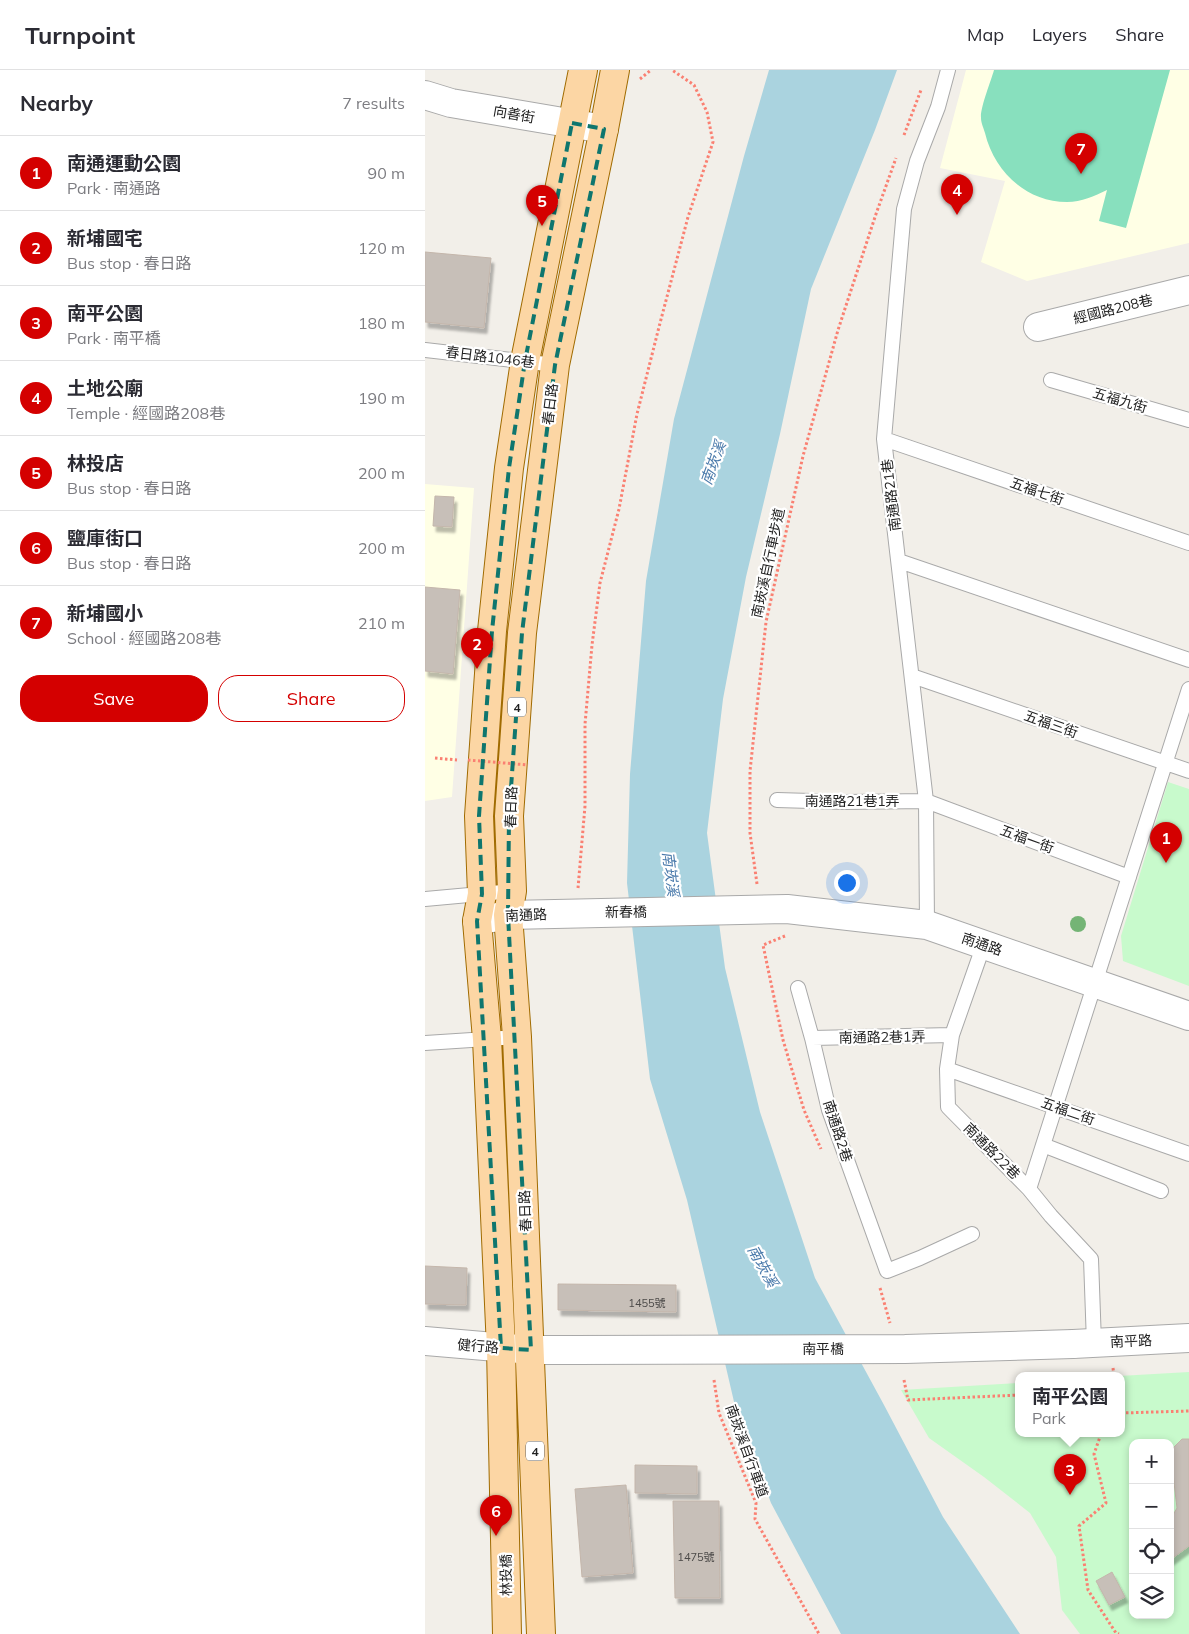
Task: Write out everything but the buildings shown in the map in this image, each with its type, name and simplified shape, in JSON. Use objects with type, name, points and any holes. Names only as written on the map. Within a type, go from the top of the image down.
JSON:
[{"type":"main road","points":[[501,1348],[487,1039],[477,921],[482,894],[479,816],[492,631],[509,468],[525,361],[583,70]]},
{"type":"main road","name":"春日路","points":[[541,1624],[531,1350],[510,903],[509,816],[522,633],[555,365],[615,70]]},
{"type":"main road","name":"林投橋","points":[[501,1348],[507,1621]]},
{"type":"street","name":"向善街","points":[[425,95],[451,103],[604,129]]},
{"type":"street","name":"經國路208巷","points":[[1038,327],[1189,290]]},
{"type":"street","name":"新春橋","points":[[576,913],[762,899]]},
{"type":"street","name":"南通路","points":[[762,899],[787,909],[927,925],[1189,1016]]},
{"type":"street","name":"南通路","points":[[477,921],[510,903],[576,913]]},
{"type":"street","name":"南平路","points":[[1083,1343],[1189,1338]]},
{"type":"street","name":"健行路","points":[[425,1341],[531,1350]]},
{"type":"street","name":"南平橋","points":[[531,1350],[905,1349],[1083,1343]]},
{"type":"lane","name":"南通路21巷","points":[[927,925],[926,801],[884,438],[904,209],[917,161],[939,107],[948,70]]},
{"type":"lane","name":"春日路1046巷","points":[[425,350],[555,365]]},
{"type":"lane","name":"五福九街","points":[[1051,380],[1189,420]]},
{"type":"lane","name":"五福七街","points":[[884,438],[1189,543]]},
{"type":"lane","points":[[899,562],[1189,660]]},
{"type":"lane","name":"五福三街","points":[[912,676],[1189,771]]},
{"type":"lane","points":[[1029,1189],[1189,689]]},
{"type":"lane","name":"南通路21巷1弄","points":[[777,800],[845,802],[926,801]]},
{"type":"lane","name":"五福一街","points":[[926,801],[1129,877]]},
{"type":"lane","points":[[425,899],[482,894],[510,903]]},
{"type":"lane","name":"南通路22巷","points":[[984,944],[952,1035],[947,1069],[948,1108],[1029,1189],[1091,1259],[1083,1343]]},
{"type":"lane","name":"南通路2巷","points":[[798,988],[813,1038],[829,1110],[887,1271],[972,1234]]},
{"type":"lane","name":"南通路2巷1弄","points":[[813,1038],[952,1035]]},
{"type":"lane","points":[[425,1043],[517,1037]]},
{"type":"lane","name":"五福二街","points":[[947,1069],[1189,1154]]},
{"type":"lane","points":[[1043,1145],[1161,1191]]},
{"type":"path","points":[[576,913],[585,806],[585,724],[600,584],[619,509],[637,414],[656,337],[688,216],[713,142],[707,112],[694,85],[672,70]]},
{"type":"path","name":"南崁溪自行車步道","points":[[762,899],[751,833],[750,771],[767,622],[803,456],[838,330],[876,214]]},
{"type":"path","points":[[435,758],[528,765]]},
{"type":"path","points":[[1113,1368],[1114,1372]]},
{"type":"path","name":"南崁溪自行車道","points":[[714,1380],[719,1413],[756,1503],[755,1519],[819,1634]]},
{"type":"path","points":[[904,1380],[908,1400],[1015,1395]]},
{"type":"path","points":[[1125,1413],[1189,1410]]},
{"type":"path","points":[[1100,1437],[1093,1454],[1106,1503],[1079,1526],[1087,1590],[1116,1633],[1119,1634]]},
{"type":"highlighted area","points":[[572,123],[604,129],[555,365],[522,633],[509,816],[508,915],[531,1350],[501,1348],[477,921],[482,894],[479,816],[492,631],[509,468],[525,361]]},
{"type":"shaded area","points":[[966,70],[1189,70],[1189,243],[1027,281],[981,262],[1005,181],[940,168]]},
{"type":"shaded area","points":[[425,484],[474,488],[452,797],[425,801]]},
{"type":"green space","points":[[994,70],[1170,70],[1126,228],[1099,221],[1107,190],[1078,201],[1052,201],[1038,197],[1025,190],[1004,172],[989,147],[981,120],[982,108]]},
{"type":"green space","points":[[1168,782],[1189,789],[1189,986],[1123,961],[1121,936]]},
{"type":"green space","points":[[1189,1372],[1189,1634],[1080,1634],[1062,1610],[1056,1557],[1030,1513],[929,1438],[901,1390],[1015,1383],[1015,1437],[1125,1437],[1125,1376]]},
{"type":"water","name":"南崁溪","points":[[769,70],[897,70],[811,289],[780,434],[746,577],[723,699],[707,833],[725,968],[760,1112],[815,1278],[943,1517],[1020,1634],[841,1634],[771,1503],[735,1406],[687,1200],[650,1079],[627,883],[630,774],[646,581],[674,419],[744,156]]},
{"type":"place","name":"新埔國小","points":[[1081,174]]},
{"type":"place","name":"土地公廟","points":[[957,215]]},
{"type":"place","name":"林投店","points":[[542,226]]},
{"type":"place","name":"新埔國宅","points":[[477,669]]},
{"type":"place","name":"南通運動公園","points":[[1166,863]]},
{"type":"place","name":"南平公園","points":[[1070,1495]]},
{"type":"place","name":"鹽庫街口","points":[[496,1536]]}]
